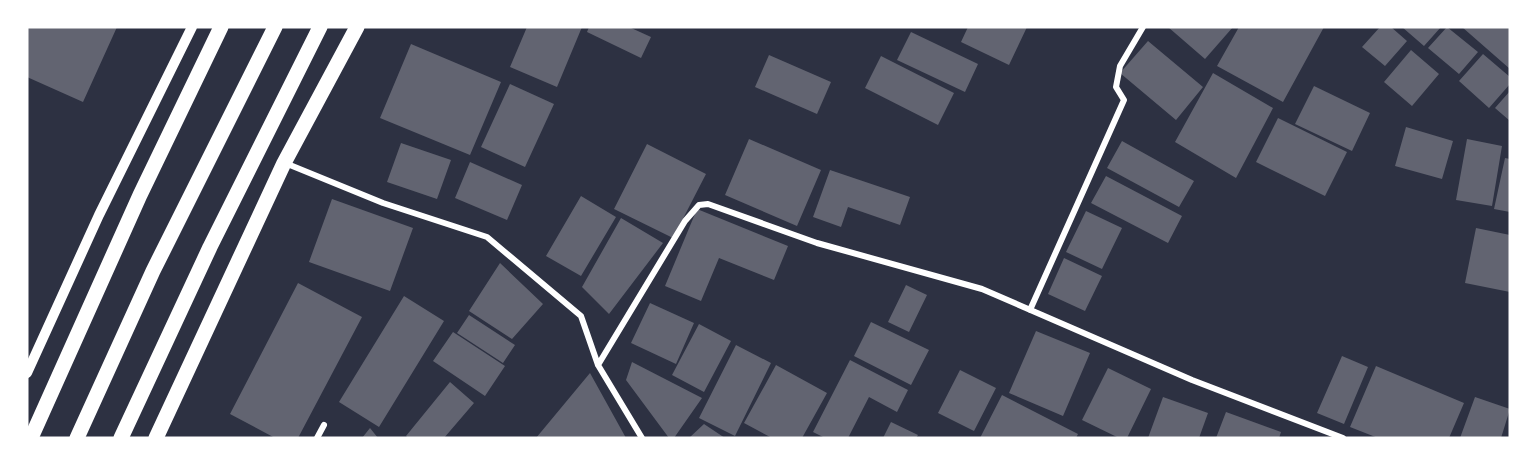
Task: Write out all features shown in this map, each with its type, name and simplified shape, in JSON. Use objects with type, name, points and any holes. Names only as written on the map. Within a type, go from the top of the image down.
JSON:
[{"type":"main road","points":[[31,438],[140,195],[221,27]]},
{"type":"main road","points":[[77,438],[153,271],[275,27]]},
{"type":"main road","points":[[121,438],[210,247],[320,27]]},
{"type":"main road","points":[[156,438],[284,163],[357,27]]},
{"type":"street","points":[[27,373],[99,215],[192,27]]},
{"type":"street","points":[[1030,310],[1124,100],[1116,87],[1120,66],[1143,27]]},
{"type":"street","points":[[284,163],[383,203],[487,237],[581,316],[598,365],[642,438]]},
{"type":"street","points":[[598,365],[685,221],[699,204],[708,204],[818,243],[982,289],[1192,380],[1343,438]]},
{"type":"street","points":[[317,438],[324,425]]},
{"type":"building","points":[[27,27],[117,27],[83,102],[27,77]]},
{"type":"building","points":[[527,27],[582,27],[557,87],[510,67]]},
{"type":"building","points":[[589,27],[629,27],[651,37],[641,58],[587,32]]},
{"type":"building","points":[[968,27],[1027,27],[1009,65],[961,42]]},
{"type":"building","points":[[1168,27],[1233,27],[1205,59]]},
{"type":"building","points":[[1239,27],[1324,27],[1283,102],[1217,66]]},
{"type":"building","points":[[1380,27],[1391,27],[1407,41],[1385,66],[1362,47]]},
{"type":"building","points":[[1402,27],[1441,27],[1424,46]]},
{"type":"building","points":[[1447,27],[1478,52],[1459,74],[1428,48]]},
{"type":"building","points":[[1462,27],[1510,27],[1510,69]]},
{"type":"building","points":[[911,32],[978,64],[965,92],[897,60]]},
{"type":"building","points":[[1148,41],[1203,87],[1176,120],[1120,73]]},
{"type":"building","points":[[411,44],[501,82],[470,155],[380,118]]},
{"type":"building","points":[[1411,50],[1439,74],[1412,106],[1384,82]]},
{"type":"building","points":[[1483,54],[1510,77],[1510,84],[1489,108],[1459,81]]},
{"type":"building","points":[[769,55],[831,82],[817,114],[755,87]]},
{"type":"building","points":[[881,56],[954,93],[938,125],[865,88]]},
{"type":"building","points":[[1213,73],[1273,108],[1236,178],[1175,142]]},
{"type":"building","points":[[510,84],[554,104],[525,167],[481,147]]},
{"type":"building","points":[[1314,86],[1370,113],[1352,151],[1295,124]]},
{"type":"building","points":[[1510,91],[1510,121],[1495,108]]},
{"type":"building","points":[[1278,118],[1347,152],[1325,196],[1256,162]]},
{"type":"building","points":[[1406,127],[1453,141],[1442,179],[1395,166]]},
{"type":"building","points":[[749,139],[821,170],[797,226],[725,195]]},
{"type":"building","points":[[1467,139],[1502,146],[1492,206],[1456,200]]},
{"type":"building","points":[[1122,141],[1194,181],[1179,207],[1107,168]]},
{"type":"building","points":[[401,143],[451,160],[437,199],[387,182]]},
{"type":"building","points":[[647,144],[706,174],[673,238],[614,209]]},
{"type":"building","points":[[1505,158],[1510,159],[1510,212],[1494,209]]},
{"type":"building","points":[[470,162],[522,185],[507,220],[455,198]]},
{"type":"building","points":[[830,170],[910,197],[900,225],[848,207],[841,227],[813,217]]},
{"type":"building","points":[[1106,176],[1182,216],[1168,243],[1091,203]]},
{"type":"building","points":[[581,196],[616,217],[581,276],[546,256]]},
{"type":"building","points":[[332,199],[413,228],[390,291],[309,262]]},
{"type":"building","points":[[697,209],[788,246],[774,280],[719,258],[701,301],[665,286]]},
{"type":"building","points":[[1086,211],[1122,228],[1102,269],[1066,252]]},
{"type":"building","points":[[621,218],[663,243],[609,314],[582,287]]},
{"type":"building","points":[[1476,228],[1510,235],[1510,292],[1465,283]]},
{"type":"building","points":[[1064,258],[1102,276],[1085,311],[1048,294]]},
{"type":"building","points":[[500,263],[543,304],[512,339],[469,311]]},
{"type":"building","points":[[298,283],[362,317],[298,438],[275,438],[230,414]]},
{"type":"building","points":[[906,285],[927,295],[909,332],[888,322]]},
{"type":"building","points":[[404,296],[444,321],[379,427],[339,402]]},
{"type":"building","points":[[650,303],[694,323],[676,364],[631,343]]},
{"type":"building","points":[[469,315],[515,345],[503,363],[457,333]]},
{"type":"building","points":[[871,322],[929,350],[911,385],[854,356]]},
{"type":"building","points":[[699,324],[731,341],[704,392],[672,375]]},
{"type":"building","points":[[1036,331],[1090,353],[1063,416],[1009,393]]},
{"type":"building","points":[[453,332],[505,366],[485,396],[433,361]]},
{"type":"building","points":[[736,345],[771,363],[735,436],[699,418]]},
{"type":"building","points":[[1342,356],[1368,367],[1344,424],[1317,413]]},
{"type":"building","points":[[850,360],[908,390],[897,412],[869,397],[848,438],[825,438],[813,432]]},
{"type":"building","points":[[632,362],[702,398],[674,438],[669,438],[626,380]]},
{"type":"building","points":[[776,365],[827,393],[802,438],[772,438],[744,423]]},
{"type":"building","points":[[1376,366],[1464,403],[1449,438],[1378,438],[1350,427]]},
{"type":"building","points":[[1108,368],[1151,389],[1127,438],[1119,438],[1082,420]]},
{"type":"building","points":[[960,370],[996,388],[974,431],[938,413]]},
{"type":"building","points":[[590,373],[626,438],[536,438]]},
{"type":"building","points":[[450,382],[474,403],[444,438],[408,438],[406,436]]},
{"type":"building","points":[[1002,395],[1078,434],[1076,438],[980,438]]},
{"type":"building","points":[[1163,397],[1208,413],[1199,438],[1148,438]]},
{"type":"building","points":[[1475,397],[1510,409],[1501,438],[1460,438]]},
{"type":"building","points":[[1226,412],[1281,432],[1279,438],[1216,438]]},
{"type":"building","points":[[891,422],[918,435],[916,438],[883,438]]},
{"type":"building","points":[[704,424],[725,438],[689,438]]},
{"type":"building","points":[[370,428],[378,438],[362,438]]}]
